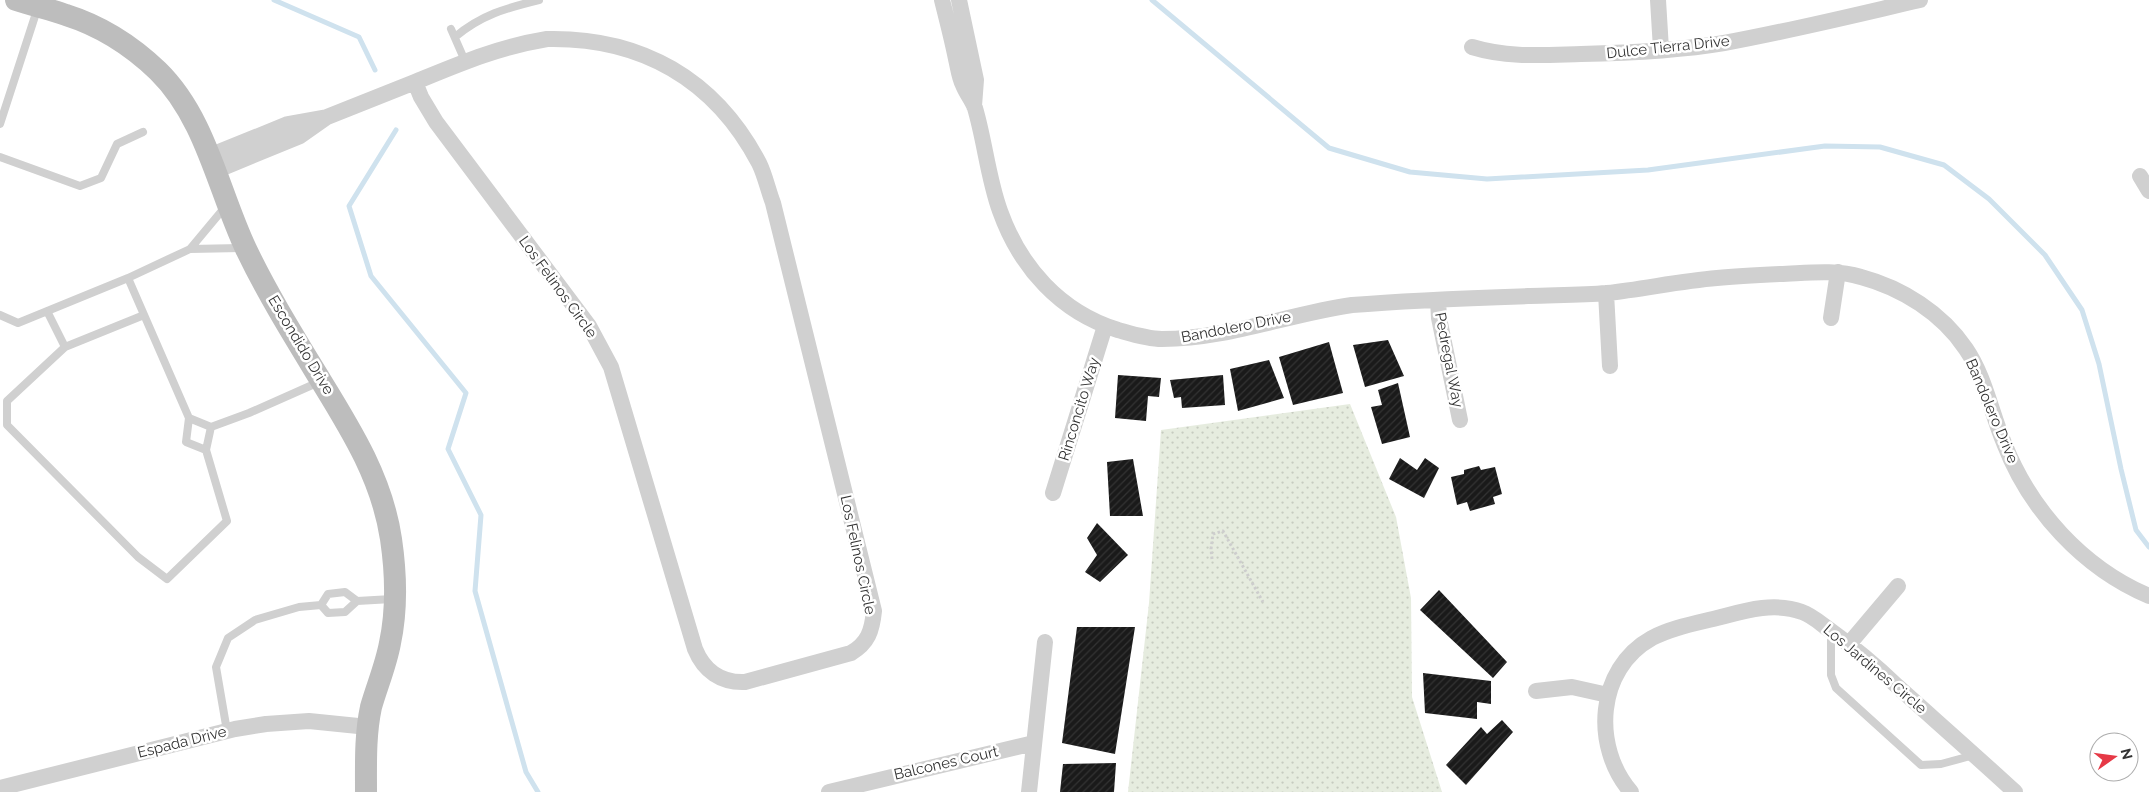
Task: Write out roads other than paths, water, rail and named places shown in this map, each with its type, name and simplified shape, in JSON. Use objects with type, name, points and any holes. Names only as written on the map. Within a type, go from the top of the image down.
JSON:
[{"type":"street","name":"Escondido Drive","points":[[16,0],[92,25],[116,37],[160,72],[174,90],[201,136],[245,248],[285,322],[360,445],[375,478],[391,538],[395,577],[391,642],[371,708],[368,727],[366,792]]},
{"type":"street","name":"Bandolero Drive","points":[[942,0],[962,84],[974,106],[999,209],[1010,236],[1023,260],[1042,283],[1068,306],[1105,326],[1141,336],[1159,339],[1176,338],[1207,335],[1279,320],[1314,310],[1374,303],[1606,293],[1717,278],[1838,272],[1862,277],[1898,290],[1936,315],[1967,349],[1984,385],[2004,444],[2034,499],[2061,534],[2101,571],[2127,587],[2149,596]]},
{"type":"street","name":"Bandolero Drive","points":[[959,0],[976,80],[974,106]]},
{"type":"street","points":[[1658,0],[1661,49]]},
{"type":"street","name":"Dulce Tierra Drive","points":[[1472,47],[1491,53],[1518,56],[1599,54],[1724,43],[1920,0]]},
{"type":"street","name":"Los Felinos Circle","points":[[212,164],[300,136],[327,117],[465,61],[505,47],[546,39],[588,40],[615,45],[663,62],[700,87],[732,120],[743,136],[760,165],[773,203],[874,611],[870,635],[860,648],[843,656],[745,682],[732,682],[715,676],[704,665],[695,649],[625,414],[604,352],[589,326],[436,122],[415,82]]},
{"type":"street","points":[[2140,176],[2149,191]]},
{"type":"street","points":[[1831,318],[1838,272]]},
{"type":"street","points":[[1606,293],[1610,366]]},
{"type":"street","name":"Pedregal Way","points":[[1438,300],[1439,318],[1460,420]]},
{"type":"street","name":"Rinconcito Way","points":[[1053,492],[1105,326]]},
{"type":"street","points":[[1849,644],[1898,586]]},
{"type":"street","name":"Los Jardines Circle","points":[[1631,792],[1625,785],[1615,765],[1606,742],[1604,726],[1608,695],[1624,663],[1651,638],[1667,631],[1766,607],[1787,608],[1803,612],[1849,644],[2015,792]]},
{"type":"street","points":[[1029,792],[1044,642]]},
{"type":"street","points":[[1536,690],[1572,687],[1608,695]]},
{"type":"street","name":"Espada Drive","points":[[0,788],[226,731],[266,724],[309,721],[368,727]]},
{"type":"street","name":"Balcones Court","points":[[829,792],[1034,743]]},
{"type":"lane","points":[[455,37],[484,16],[539,0]]},
{"type":"lane","points":[[0,124],[3,106],[38,7]]},
{"type":"lane","points":[[451,28],[465,61]]},
{"type":"lane","points":[[0,157],[80,186],[101,178],[117,144],[143,132]]},
{"type":"lane","points":[[190,249],[227,204]]},
{"type":"lane","points":[[0,315],[18,323],[128,278],[190,249],[245,248]]},
{"type":"lane","points":[[128,278],[189,418],[186,442],[206,450]]},
{"type":"lane","points":[[46,311],[65,347]]},
{"type":"lane","points":[[144,315],[65,347],[7,401],[7,425],[138,557],[167,579],[226,521],[206,450],[211,427]]},
{"type":"lane","points":[[189,418],[211,427],[249,413],[321,381]]},
{"type":"lane","points":[[322,605],[328,594],[345,592],[357,601]]},
{"type":"lane","points":[[322,605],[328,612],[345,612],[357,601],[394,599]]},
{"type":"lane","points":[[226,731],[216,667],[228,638],[255,620],[299,607],[322,605]]},
{"type":"lane","points":[[1831,631],[1831,675],[1836,688],[1921,765],[1941,764],[1974,754]]},
{"type":"waterway","points":[[274,0],[359,37],[375,70]]},
{"type":"waterway","points":[[1152,0],[1329,148],[1410,172],[1487,179],[1648,170],[1825,146],[1880,147],[1944,165],[1989,199],[2045,255],[2082,310],[2099,364],[2136,530],[2149,547]]},
{"type":"waterway","points":[[396,130],[349,206],[371,276],[466,393],[448,449],[481,515],[475,591],[526,772],[538,792]]}]
